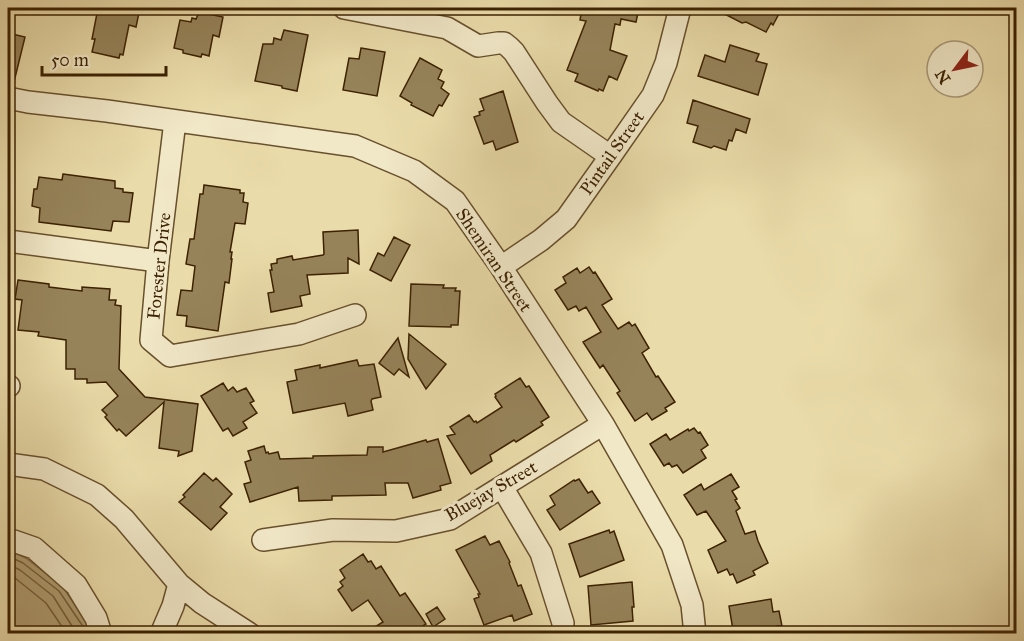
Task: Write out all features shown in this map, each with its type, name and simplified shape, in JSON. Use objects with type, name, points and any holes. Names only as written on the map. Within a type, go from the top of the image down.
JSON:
[{"type":"street","points":[[344,8],[447,28],[478,46],[504,43],[514,52],[561,122],[610,156]]},
{"type":"street","name":"Pintail Street","points":[[501,267],[541,240],[566,219],[610,156],[652,94],[666,63],[680,8]]},
{"type":"street","name":"Shemiran Street","points":[[8,98],[355,146],[414,171],[455,201],[501,267],[603,424],[672,545],[692,605],[695,633]]},
{"type":"street","name":"Forester Drive","points":[[175,121],[151,340],[170,356],[299,333],[355,315]]},
{"type":"street","points":[[8,241],[158,261]]},
{"type":"street","name":"Bluejay Street","points":[[263,540],[333,530],[396,531],[450,519],[603,424]]},
{"type":"street","points":[[8,464],[44,469],[97,495],[124,519],[179,584],[202,603],[250,633]]},
{"type":"street","points":[[502,487],[541,553],[563,623],[562,633]]},
{"type":"street","points":[[8,539],[34,548],[76,585],[96,618],[101,633]]},
{"type":"street","points":[[161,633],[173,606],[179,584]]},
{"type":"water","points":[[8,550],[26,558],[63,587],[92,633],[8,633]]},
{"type":"building","points":[[98,8],[140,8],[136,27],[129,25],[123,55],[120,54],[119,58],[92,52]]},
{"type":"building","points":[[582,8],[639,8],[636,22],[621,19],[620,25],[615,24],[610,50],[627,56],[617,80],[609,76],[603,91],[575,81],[578,74],[567,70],[586,21],[580,20]]},
{"type":"building","points":[[713,8],[782,8],[773,25],[771,23],[766,32]]},
{"type":"building","points":[[199,12],[223,17],[219,37],[213,35],[209,56],[202,54],[201,57],[183,53],[183,50],[174,48],[180,20],[191,22],[192,18],[196,19]]},
{"type":"building","points":[[284,30],[308,35],[297,91],[255,81],[263,44],[273,44],[274,38],[281,40]]},
{"type":"building","points":[[8,33],[25,37],[13,86],[8,86]]},
{"type":"building","points":[[730,45],[759,54],[756,61],[767,64],[758,95],[698,76],[705,55],[725,62]]},
{"type":"building","points":[[361,48],[385,52],[377,96],[343,90],[349,58],[359,59]]},
{"type":"building","points":[[420,58],[442,70],[438,79],[444,82],[441,88],[449,94],[433,116],[411,105],[412,103],[400,96]]},
{"type":"building","points":[[503,91],[518,142],[496,150],[493,141],[484,144],[474,117],[480,115],[479,112],[484,110],[480,99]]},
{"type":"building","points":[[693,100],[750,119],[746,133],[736,129],[726,150],[693,142],[698,126],[687,123]]},
{"type":"building","points":[[63,174],[115,181],[115,188],[133,193],[129,222],[113,221],[111,231],[39,222],[40,208],[32,206],[34,189],[37,189],[39,177],[62,180]]},
{"type":"building","points":[[204,185],[240,190],[240,193],[244,193],[243,202],[248,203],[245,224],[235,223],[230,252],[232,252],[232,259],[229,283],[225,282],[218,331],[186,326],[187,316],[177,315],[181,290],[192,291],[195,266],[186,264],[190,239],[194,239],[200,194],[203,194]]},
{"type":"building","points":[[358,230],[359,264],[348,258],[348,273],[307,275],[310,294],[300,296],[302,306],[271,312],[268,293],[274,292],[271,264],[277,263],[277,259],[292,256],[293,260],[323,255],[323,232]]},
{"type":"building","points":[[394,237],[410,245],[391,281],[370,270],[378,253],[384,256]]},
{"type":"building","points":[[589,267],[593,273],[595,272],[612,299],[602,305],[618,329],[629,322],[632,326],[635,324],[649,348],[642,353],[675,402],[665,408],[667,411],[652,420],[647,413],[635,421],[617,393],[620,391],[603,365],[600,368],[583,342],[601,332],[586,307],[579,311],[576,306],[568,310],[555,290],[566,283],[563,277],[577,268],[580,273]]},
{"type":"building","points":[[18,280],[82,291],[82,287],[110,289],[109,300],[116,300],[115,305],[121,306],[119,369],[145,397],[198,404],[192,451],[178,456],[179,451],[159,448],[164,402],[126,436],[119,429],[117,431],[102,410],[118,396],[106,382],[87,383],[87,379],[75,379],[75,369],[66,369],[66,340],[38,336],[39,332],[18,330],[22,300],[15,299]]},
{"type":"building","points":[[411,284],[444,285],[443,288],[456,288],[455,291],[460,291],[458,325],[451,325],[451,327],[409,326]]},
{"type":"building","points":[[409,334],[446,364],[426,389],[408,359]]},
{"type":"building","points":[[398,338],[409,377],[399,369],[394,375],[379,363]]},
{"type":"building","points":[[357,360],[359,366],[374,364],[381,397],[372,399],[373,410],[348,416],[345,403],[293,413],[287,382],[297,380],[295,370],[320,365],[320,368]]},
{"type":"building","points":[[520,378],[526,387],[529,386],[549,417],[541,422],[543,425],[490,455],[492,461],[471,474],[447,436],[455,434],[450,427],[469,415],[477,423],[502,407],[495,394]]},
{"type":"building","points":[[223,383],[228,391],[233,387],[237,392],[246,388],[254,401],[250,403],[257,413],[243,422],[247,428],[233,436],[228,428],[223,431],[201,396]]},
{"type":"building","points":[[694,428],[698,433],[700,432],[708,445],[701,450],[706,458],[683,473],[677,465],[672,467],[669,463],[664,466],[650,444],[666,434],[670,440]]},
{"type":"building","points":[[438,439],[451,483],[440,486],[441,490],[413,498],[408,483],[385,483],[386,495],[332,496],[332,500],[299,501],[298,487],[250,502],[244,484],[251,482],[245,462],[251,460],[248,451],[264,446],[266,453],[278,452],[280,459],[313,458],[313,456],[367,455],[368,447],[383,447],[383,452]]},
{"type":"building","points":[[204,473],[213,481],[216,478],[232,494],[220,507],[227,513],[211,530],[179,502]]},
{"type":"building","points":[[731,474],[739,487],[732,491],[740,508],[736,511],[745,534],[755,531],[768,563],[753,571],[755,575],[737,583],[733,574],[730,575],[727,569],[718,573],[708,550],[726,541],[706,511],[697,515],[684,495],[701,484],[704,490]]},
{"type":"building","points":[[579,479],[588,493],[592,491],[600,503],[560,530],[547,510],[555,505],[550,496]]},
{"type":"building","points":[[609,530],[610,533],[614,531],[624,560],[580,577],[569,544]]},
{"type":"building","points":[[485,536],[490,545],[499,541],[510,562],[518,586],[521,585],[532,614],[514,621],[512,615],[484,625],[474,599],[480,594],[456,550]]},
{"type":"building","points":[[363,554],[376,569],[381,566],[400,596],[405,593],[426,624],[412,633],[365,633],[383,622],[368,600],[352,611],[338,590],[343,586],[340,582],[345,578],[340,570]]},
{"type":"building","points":[[632,582],[633,621],[591,625],[588,586]]},
{"type":"building","points":[[771,599],[773,612],[779,611],[782,626],[777,626],[778,632],[744,633],[743,628],[733,630],[729,606]]},
{"type":"building","points":[[437,607],[445,619],[433,627],[426,614]]}]
